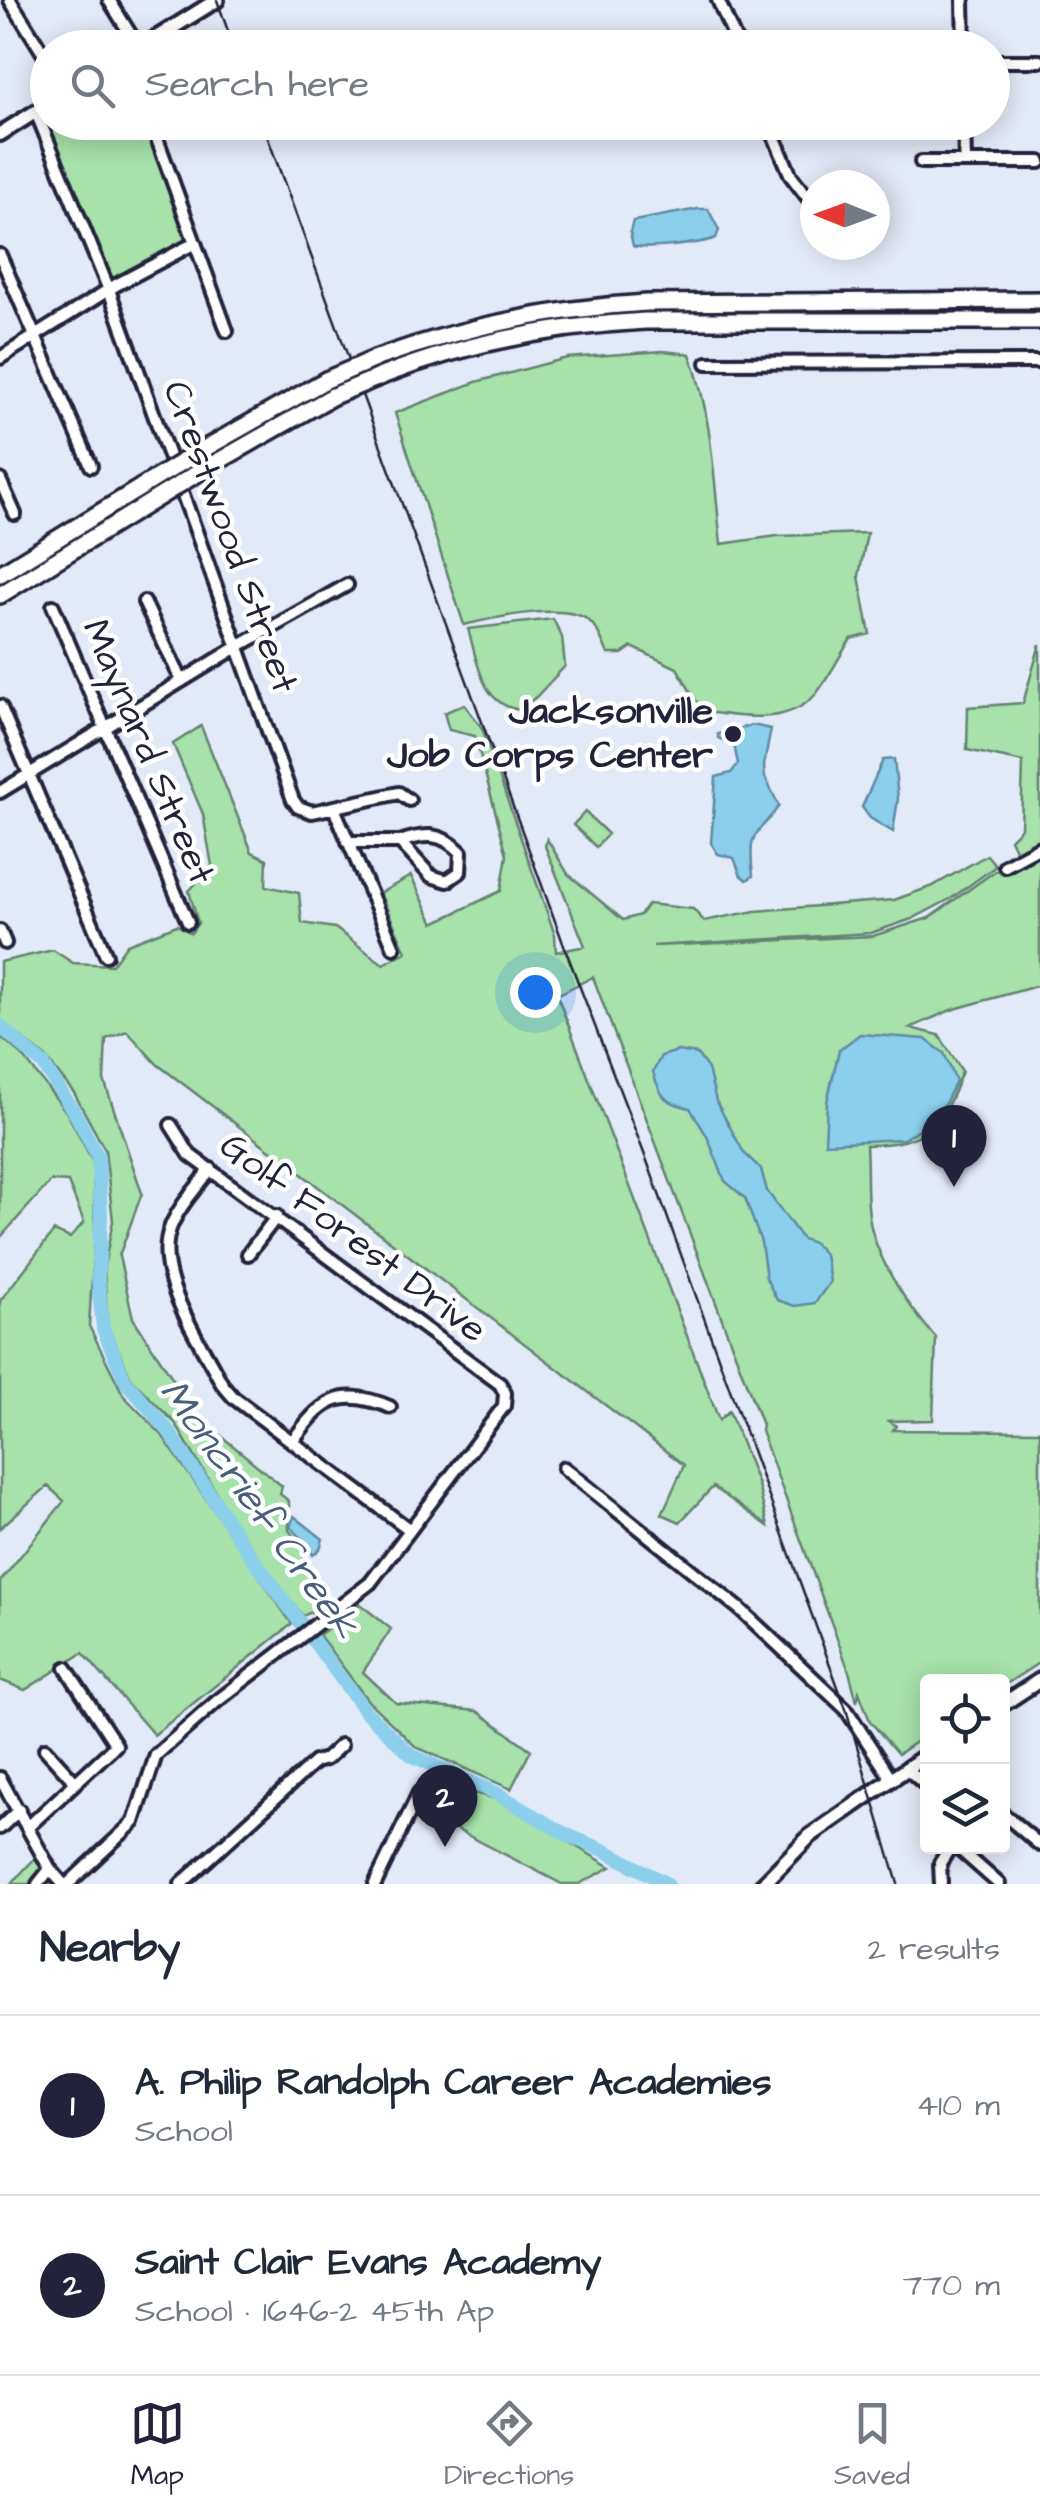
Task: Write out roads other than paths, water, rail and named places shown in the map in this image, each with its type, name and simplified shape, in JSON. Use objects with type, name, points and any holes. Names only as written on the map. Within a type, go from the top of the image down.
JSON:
[{"type":"highway","points":[[0,574],[194,454],[326,380],[377,358],[486,324],[593,306],[1040,299]]},
{"type":"highway","points":[[0,595],[333,396],[483,343],[590,324],[645,321],[1040,321]]},
{"type":"highway","points":[[931,322],[1040,330]]},
{"type":"main road","points":[[167,30],[213,1]]},
{"type":"main road","points":[[0,134],[30,115]]},
{"type":"main road","points":[[1010,1700],[1040,1680]]},
{"type":"main road","points":[[763,1884],[810,1836],[920,1759]]},
{"type":"street","points":[[10,0],[30,32]]},
{"type":"street","points":[[109,0],[128,30]]},
{"type":"street","points":[[718,0],[732,30]]},
{"type":"street","points":[[963,0],[964,30]]},
{"type":"street","points":[[1010,61],[1040,60]]},
{"type":"street","name":"Crestwood Street","points":[[54,140],[293,800],[305,811],[334,808]]},
{"type":"street","points":[[158,140],[227,331]]},
{"type":"street","points":[[776,140],[800,188]]},
{"type":"street","points":[[964,140],[965,162]]},
{"type":"street","points":[[921,162],[1040,162]]},
{"type":"street","points":[[0,358],[109,290],[195,243]]},
{"type":"street","points":[[0,255],[91,466]]},
{"type":"street","points":[[707,363],[1040,362]]},
{"type":"street","points":[[0,480],[14,514]]},
{"type":"street","points":[[0,792],[238,646],[346,585]]},
{"type":"street","points":[[144,602],[182,681]]},
{"type":"street","name":"Maynard Street","points":[[53,606],[188,922]]},
{"type":"street","points":[[0,706],[106,954]]},
{"type":"street","points":[[394,948],[334,808],[398,794],[409,800]]},
{"type":"street","points":[[348,842],[400,842],[429,834],[448,839],[461,852],[460,872],[446,881],[431,876],[400,842]]},
{"type":"street","points":[[1005,866],[1040,847]]},
{"type":"street","points":[[0,931],[5,943]]},
{"type":"street","name":"Golf Forest Drive","points":[[171,1124],[190,1155],[500,1384],[505,1393],[504,1406],[410,1530]]},
{"type":"street","points":[[0,1778],[50,1868],[65,1884],[134,1822],[156,1755],[216,1702],[370,1583],[410,1530],[234,1398],[222,1384],[167,1272],[165,1250],[171,1225],[211,1169]]},
{"type":"street","points":[[248,1254],[277,1216]]},
{"type":"street","points":[[292,1442],[316,1410],[340,1398],[365,1397],[390,1407]]},
{"type":"street","points":[[564,1468],[741,1610],[846,1709],[891,1778]]},
{"type":"street","points":[[28,1827],[116,1744],[66,1668]]},
{"type":"street","points":[[181,1884],[315,1762],[326,1759],[341,1745]]},
{"type":"street","points":[[45,1749],[75,1782]]},
{"type":"street","points":[[906,1768],[920,1780]]},
{"type":"street","points":[[375,1884],[420,1793]]},
{"type":"street","points":[[0,1828],[18,1810]]},
{"type":"street","points":[[1010,1820],[1040,1846]]},
{"type":"street","points":[[941,1884],[940,1862],[947,1854]]},
{"type":"street","points":[[963,1854],[999,1884]]},
{"type":"street","points":[[38,1884],[50,1868]]},
{"type":"water","points":[[708,209],[719,230],[716,238],[674,246],[633,246],[633,221]]},
{"type":"water","points":[[752,725],[771,729],[765,777],[779,806],[755,836],[751,851],[753,876],[747,880],[741,876],[734,858],[718,854],[711,843],[716,777],[731,773],[738,764],[734,745],[718,738],[718,734]]},
{"type":"water","points":[[894,759],[898,799],[893,832],[870,818],[862,807],[883,760]]},
{"type":"water","points":[[860,1034],[925,1039],[944,1053],[956,1081],[938,1118],[903,1139],[825,1143],[827,1102],[839,1050]]},
{"type":"water","points":[[678,1051],[697,1054],[708,1069],[716,1101],[744,1153],[761,1169],[767,1191],[802,1239],[814,1243],[825,1255],[830,1282],[815,1303],[795,1306],[777,1300],[766,1278],[761,1242],[745,1198],[725,1181],[707,1136],[690,1108],[669,1101],[661,1093],[653,1072],[661,1056]]},
{"type":"water","points":[[294,1516],[323,1539],[313,1555],[290,1527]]},
{"type":"waterway","name":"Moncrief Creek","points":[[0,1026],[43,1064],[98,1157],[98,1278],[103,1329],[126,1382],[168,1430],[244,1546],[365,1711],[411,1755],[498,1794],[567,1835],[667,1884]]},
{"type":"railway","points":[[217,0],[228,30]]},
{"type":"railway","points":[[269,140],[846,1709],[898,1884]]},
{"type":"place","name":"Jacksonville Job Corps Center","points":[[733,734]]},
{"type":"place","name":"A. Philip Randolph Career Academies","points":[[954,1187]]},
{"type":"place","name":"Saint Clair Evans Academy","points":[[445,1847]]}]
